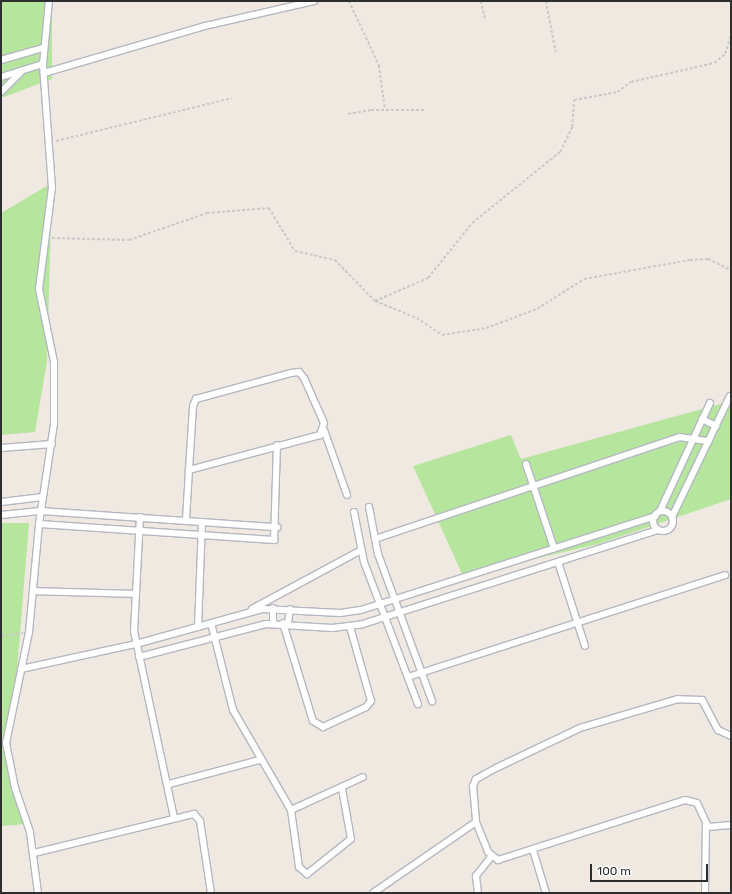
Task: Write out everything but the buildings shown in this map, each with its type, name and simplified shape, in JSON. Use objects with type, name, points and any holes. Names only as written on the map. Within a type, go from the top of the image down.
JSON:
[{"type":"street","points":[[38,893],[34,853],[6,750],[29,632],[38,524],[52,444],[54,362],[39,293],[44,238],[52,188],[50,142],[43,64],[43,48],[48,1]]},
{"type":"street","points":[[44,73],[205,26],[314,1]]},
{"type":"street","points":[[1,60],[43,48]]},
{"type":"street","points":[[1,77],[43,64]]},
{"type":"street","points":[[1,92],[22,71]]},
{"type":"street","points":[[186,520],[194,406],[196,398],[203,394],[299,372],[324,423],[324,430],[347,495]]},
{"type":"street","points":[[139,657],[214,636],[273,623],[350,627],[671,527],[672,517],[730,396]]},
{"type":"street","points":[[658,530],[654,525],[657,514],[710,403]]},
{"type":"street","points":[[702,419],[716,426]]},
{"type":"street","points":[[190,470],[277,445],[318,436],[324,430]]},
{"type":"street","points":[[375,539],[679,437],[694,437],[709,441]]},
{"type":"street","points":[[1,448],[52,444]]},
{"type":"street","points":[[38,524],[275,540],[277,527],[277,445]]},
{"type":"street","points":[[526,464],[554,548]]},
{"type":"street","points":[[1,502],[43,497]]},
{"type":"street","points":[[369,507],[375,539],[432,701]]},
{"type":"street","points":[[1,515],[40,511],[186,520],[264,528],[277,527]]},
{"type":"street","points":[[354,512],[361,550],[418,704]]},
{"type":"street","points":[[21,669],[136,644],[244,613],[273,608],[340,613],[381,604],[657,514],[672,517]]},
{"type":"street","points":[[140,517],[135,594],[136,644],[169,784],[174,817]]},
{"type":"street","points":[[198,627],[202,522]]},
{"type":"street","points":[[263,540],[264,528]]},
{"type":"street","points":[[244,613],[361,550]]},
{"type":"street","points":[[558,562],[585,646]]},
{"type":"street","points":[[408,677],[725,575]]},
{"type":"street","points":[[33,591],[135,594]]},
{"type":"street","points":[[273,608],[273,623]]},
{"type":"street","points":[[290,609],[285,623],[312,718],[323,727],[366,707],[371,701],[350,627]]},
{"type":"street","points":[[211,623],[233,710],[259,760],[291,810],[299,867],[307,874],[351,839],[342,789]]},
{"type":"street","points":[[705,893],[706,825],[697,803],[690,799],[498,860],[491,857],[476,822],[476,779],[525,752],[601,720],[678,699],[696,698],[705,704],[718,730],[731,736]]},
{"type":"street","points":[[169,784],[259,760]]},
{"type":"street","points":[[291,810],[342,789],[363,777]]},
{"type":"street","points":[[34,853],[191,814],[199,817],[211,893]]},
{"type":"street","points":[[376,892],[476,822]]},
{"type":"street","points":[[706,825],[711,828],[731,825]]},
{"type":"street","points":[[533,850],[546,893]]},
{"type":"street","points":[[478,893],[476,876],[491,857]]},
{"type":"path","points":[[349,1],[380,65],[385,109]]},
{"type":"path","points":[[481,1],[485,19]]},
{"type":"path","points":[[546,1],[556,52]]},
{"type":"path","points":[[375,301],[428,278],[472,223],[560,152],[572,127],[574,100],[617,92],[630,82],[714,63],[725,54],[731,34]]},
{"type":"path","points":[[50,142],[232,98]]},
{"type":"path","points":[[348,114],[385,109],[426,110]]},
{"type":"path","points":[[44,238],[129,240],[207,213],[269,208],[295,251],[335,260],[375,301],[416,318],[434,332],[460,335],[537,308],[584,280],[690,260],[708,259],[731,270]]},
{"type":"path","points":[[1,636],[29,632]]},
{"type":"green space","points":[[1,1],[52,1],[52,79],[1,98]]},
{"type":"green space","points":[[52,183],[47,361],[35,432],[1,435],[1,213]]},
{"type":"green space","points":[[731,401],[731,499],[598,544],[463,576],[413,466],[511,435],[521,459]]},
{"type":"green space","points":[[1,523],[29,523],[17,670],[4,737],[27,824],[1,826]]}]
